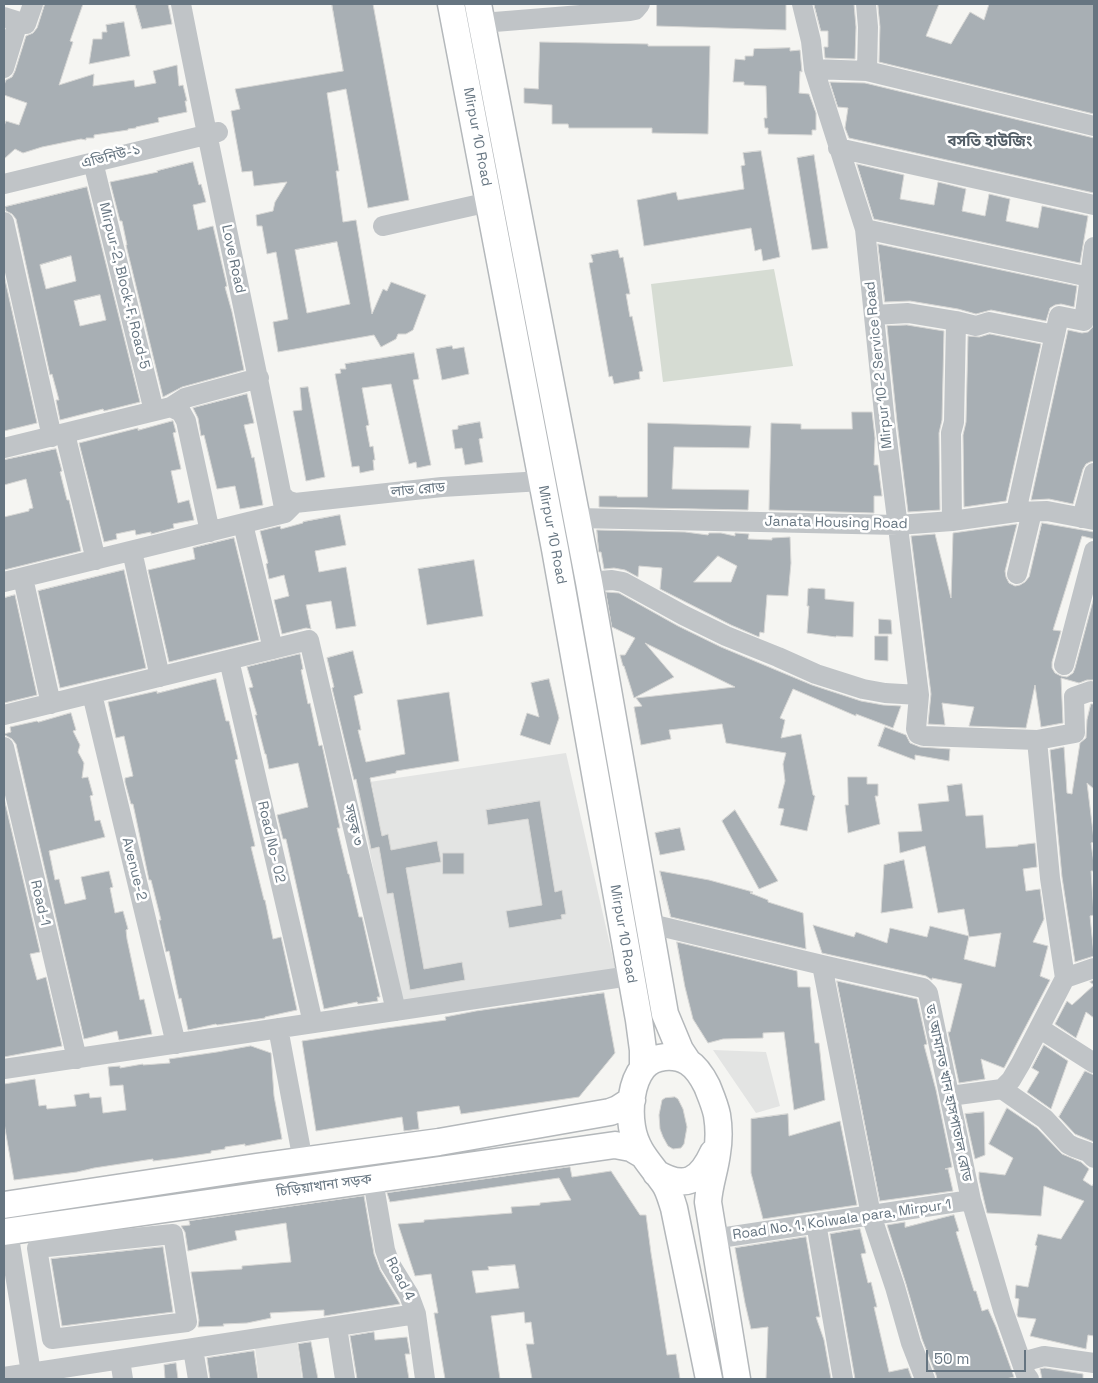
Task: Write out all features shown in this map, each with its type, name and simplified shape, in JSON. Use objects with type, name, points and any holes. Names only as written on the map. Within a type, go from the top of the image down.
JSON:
[{"type":"main road","name":"Mirpur 10 Road","points":[[451,4],[542,481],[614,881],[642,1042],[642,1068]]},
{"type":"main road","name":"Mirpur 10 Road","points":[[480,13],[589,582],[665,1014],[674,1039],[688,1062]]},
{"type":"main road","points":[[496,236],[521,231]]},
{"type":"main road","points":[[709,1379],[674,1208],[634,1136],[632,1126],[632,1100],[642,1068],[653,1060],[664,1057],[675,1057],[688,1062],[697,1071],[713,1098],[717,1113],[719,1138],[708,1202],[737,1379]]},
{"type":"main road","name":"চিড়িয়াখানা সড়ক","points":[[4,1205],[439,1142],[610,1112],[632,1100]]},
{"type":"main road","points":[[655,1171],[666,1178],[676,1181],[693,1180],[708,1163],[719,1138]]},
{"type":"main road","name":"চিড়িয়াখানা সড়ক","points":[[5,1227],[373,1180],[616,1145],[632,1148],[655,1171]]},
{"type":"street","points":[[4,68],[16,21],[33,4]]},
{"type":"street","name":"Love Road","points":[[181,4],[213,133],[287,504]]},
{"type":"street","name":"Love Road","points":[[195,4],[213,133],[259,378],[287,504]]},
{"type":"street","points":[[480,13],[630,11],[635,10],[640,4]]},
{"type":"street","name":"Mirpur 10-2 Service Road","points":[[802,4],[811,41],[814,69],[864,229],[918,695],[916,729],[918,734],[924,736],[1037,740]]},
{"type":"street","points":[[866,4],[868,27],[867,71]]},
{"type":"street","points":[[814,69],[867,71],[1094,126]]},
{"type":"street","name":"এভিনিউ-১","points":[[4,184],[213,133]]},
{"type":"street","points":[[838,148],[1094,205]]},
{"type":"street","name":"Mirpur-2, Block-F, Road-5","points":[[93,162],[162,409]]},
{"type":"street","points":[[383,226],[489,202]]},
{"type":"street","points":[[4,222],[59,435],[96,560]]},
{"type":"street","points":[[864,229],[1092,278]]},
{"type":"street","points":[[1017,574],[1024,512],[1059,316],[1084,321],[1092,278],[1094,247]]},
{"type":"street","points":[[874,315],[914,314],[956,320],[976,326],[989,322],[1055,335]]},
{"type":"street","points":[[952,521],[951,433],[954,422],[956,320]]},
{"type":"street","points":[[4,448],[162,409],[185,398],[259,378]]},
{"type":"street","points":[[162,409],[181,412],[186,421],[210,532]]},
{"type":"street","points":[[1088,519],[1094,473]]},
{"type":"street","name":"লাভ রোড","points":[[13,580],[243,524],[287,504],[442,487],[542,481]]},
{"type":"street","name":"Janata Housing Road","points":[[577,518],[898,525],[1047,511],[1088,519]]},
{"type":"street","points":[[4,715],[273,649],[243,524]]},
{"type":"street","points":[[132,551],[160,677]]},
{"type":"street","points":[[1064,665],[1094,551]]},
{"type":"street","points":[[13,580],[51,704]]},
{"type":"street","points":[[589,582],[612,580],[623,582],[726,636],[816,674],[885,694],[918,695]]},
{"type":"street","name":"সড়ক ৩","points":[[273,649],[309,640],[396,1011]]},
{"type":"street","name":"Road No- 02","points":[[229,660],[313,1023]]},
{"type":"street","points":[[950,1096],[1002,1088],[1011,1080],[1065,978],[1050,878],[1037,740],[1075,733],[1074,697],[1091,691],[1094,692]]},
{"type":"street","name":"Avenue-2","points":[[92,694],[176,1044]]},
{"type":"street","name":"Road-1","points":[[4,747],[77,1059]]},
{"type":"street","name":"ড. আমানত খান হাসপাতাল রোড","points":[[650,924],[923,988],[928,993],[971,1200],[1023,1374]]},
{"type":"street","points":[[822,965],[870,1215],[895,1287],[911,1343],[925,1379]]},
{"type":"street","points":[[1065,978],[1094,968]]},
{"type":"street","points":[[4,1069],[630,976]]},
{"type":"street","points":[[278,1028],[303,1161]]},
{"type":"street","points":[[1039,1028],[1094,1063]]},
{"type":"street","points":[[1002,1088],[1045,1120],[1068,1144],[1088,1152],[1094,1158]]},
{"type":"street","name":"Road 4","points":[[373,1180],[385,1250],[390,1264],[409,1296],[416,1314],[425,1379]]},
{"type":"street","name":"Road No. 1, Kolwala para, Mirpur 1","points":[[713,1239],[971,1200]]},
{"type":"street","points":[[816,1223],[843,1379]]},
{"type":"street","points":[[5,1227],[32,1376]]},
{"type":"street","points":[[173,1234],[187,1322],[52,1339],[37,1248],[173,1234]]},
{"type":"street","points":[[4,1377],[122,1370],[193,1349],[416,1314]]},
{"type":"street","points":[[337,1327],[345,1379]]},
{"type":"street","points":[[193,1349],[198,1379]]},
{"type":"street","points":[[1023,1374],[1044,1356],[1094,1363]]},
{"type":"shaded area","points":[[774,269],[793,366],[663,382],[651,284]]},
{"type":"shaded area","points":[[566,753],[616,971],[401,1005],[356,784]],"holes":[[[372,784],[382,836],[388,835],[390,845],[371,849],[358,787]],[[540,801],[555,892],[562,891],[566,913],[561,915],[561,919],[509,928],[506,911],[542,905],[528,819],[488,825],[486,810]],[[437,842],[440,862],[406,868],[424,969],[461,962],[465,980],[410,990],[393,893],[387,894],[380,852]]]},
{"type":"shaded area","points":[[713,1050],[766,1052],[780,1106],[756,1113]]},
{"type":"shaded area","points":[[297,1341],[302,1379],[259,1379],[255,1347]]},
{"type":"building","points":[[45,4],[83,4],[70,41],[73,42],[59,85],[94,74],[93,86],[134,80],[135,87],[156,83],[153,71],[177,65],[179,86],[183,85],[187,101],[185,101],[187,112],[158,118],[159,122],[128,130],[94,135],[94,138],[86,138],[86,140],[81,139],[42,147],[23,153],[15,149],[4,159],[4,126],[6,121],[19,125],[27,103],[4,95],[4,85],[6,80],[12,77],[15,71],[26,36],[33,33],[37,28]]},
{"type":"building","points":[[135,4],[168,4],[172,24],[142,29]]},
{"type":"building","points":[[332,4],[373,4],[409,200],[368,208],[346,89],[327,93],[339,171],[336,171],[343,222],[356,220],[372,314],[383,289],[387,291],[391,282],[426,295],[413,330],[406,334],[398,334],[396,339],[381,347],[374,335],[278,352],[273,322],[288,319],[276,252],[267,254],[262,226],[257,226],[256,215],[273,211],[275,202],[287,182],[254,186],[252,171],[242,172],[231,111],[240,109],[235,89],[343,71]],"holes":[[[337,242],[350,304],[307,313],[295,250]]]},
{"type":"building","points":[[657,4],[786,4],[786,30],[657,26]]},
{"type":"building","points":[[814,4],[854,4],[856,27],[855,59],[825,58],[824,47],[828,47],[828,31],[821,31]]},
{"type":"building","points":[[878,4],[939,4],[926,36],[951,44],[970,12],[984,20],[989,4],[1094,4],[1094,114],[879,62],[880,27]]},
{"type":"building","points":[[124,22],[130,56],[89,64],[93,39],[102,39],[102,32],[107,32],[106,25]]},
{"type":"building","points":[[540,42],[710,46],[708,134],[652,133],[652,128],[569,128],[568,124],[552,124],[552,105],[524,103],[524,88],[538,89]]},
{"type":"building","points":[[790,48],[790,51],[800,50],[802,72],[800,71],[799,93],[809,94],[816,113],[816,130],[812,130],[812,135],[768,134],[764,118],[767,118],[766,86],[744,85],[744,82],[733,82],[735,59],[745,60],[745,56],[753,56],[754,49]]},
{"type":"building","points":[[830,82],[865,83],[1094,138],[1094,193],[849,138],[845,128],[848,108],[838,107]]},
{"type":"building","points":[[761,151],[780,257],[763,261],[761,249],[755,251],[751,228],[644,246],[637,200],[676,192],[678,200],[744,189],[741,166],[745,165],[743,153]]},
{"type":"building","points":[[814,155],[828,248],[812,250],[797,158]]},
{"type":"building","points":[[193,162],[206,202],[193,205],[198,230],[213,226],[244,370],[182,387],[163,397],[126,245],[122,221],[120,221],[110,182],[158,172]]},
{"type":"building","points":[[857,164],[904,175],[900,199],[934,205],[938,182],[966,189],[962,211],[985,216],[989,194],[1010,199],[1006,221],[1038,228],[1042,206],[1088,216],[1080,263],[874,219]]},
{"type":"building","points":[[87,187],[140,402],[60,420],[56,400],[59,400],[52,374],[50,375],[16,219],[6,211],[5,207]],"holes":[[[71,256],[76,281],[46,289],[40,265]],[[100,295],[106,320],[80,326],[74,301]]]},
{"type":"building","points":[[878,244],[1077,286],[1074,307],[1061,304],[1055,305],[1050,308],[1046,321],[991,310],[976,314],[910,301],[885,302]]},
{"type":"building","points":[[618,250],[620,258],[623,257],[630,294],[626,294],[630,317],[632,316],[643,371],[639,372],[640,379],[614,384],[612,376],[609,377],[589,263],[593,262],[591,255]]},
{"type":"building","points":[[4,275],[37,423],[4,431]]},
{"type":"building","points":[[907,325],[944,331],[942,420],[939,433],[940,510],[908,512],[887,326]]},
{"type":"building","points":[[1094,326],[1094,461],[1086,464],[1083,469],[1073,504],[1049,499],[1031,500],[1068,330],[1082,333],[1088,332]]},
{"type":"building","points":[[990,334],[1041,344],[1006,501],[964,507],[963,435],[966,422],[968,336],[979,337]]},
{"type":"building","points":[[452,346],[453,349],[464,347],[469,374],[442,380],[436,349]]},
{"type":"building","points":[[414,353],[419,379],[413,380],[431,465],[417,468],[416,462],[409,464],[391,384],[362,388],[369,425],[366,426],[370,447],[373,446],[375,460],[373,460],[374,470],[360,473],[359,466],[352,467],[335,374],[341,373],[340,369],[346,369],[345,364]]},
{"type":"building","points":[[308,387],[325,477],[306,481],[293,411],[302,410],[300,388]]},
{"type":"building","points":[[247,394],[254,423],[244,425],[252,458],[254,457],[263,505],[240,509],[235,486],[217,489],[204,435],[201,436],[198,418],[193,408]]},
{"type":"building","points":[[852,412],[872,412],[875,438],[874,465],[878,465],[882,496],[874,496],[874,513],[769,510],[771,423],[801,424],[801,429],[852,429]]},
{"type":"building","points":[[173,421],[176,432],[173,433],[181,469],[171,471],[178,503],[189,500],[194,520],[173,524],[174,528],[151,534],[151,532],[136,535],[135,530],[116,534],[117,539],[104,542],[79,443]]},
{"type":"building","points":[[480,422],[483,438],[479,439],[483,462],[465,465],[462,448],[455,449],[452,430],[458,429],[458,426]]},
{"type":"building","points":[[648,423],[751,426],[749,448],[674,447],[672,489],[749,490],[748,510],[599,507],[599,496],[647,497]]},
{"type":"building","points":[[56,449],[62,471],[60,472],[67,500],[69,500],[81,551],[4,570],[4,517],[29,511],[29,509],[33,508],[26,479],[4,485],[4,460]]},
{"type":"building","points":[[340,515],[346,545],[315,551],[319,572],[346,567],[356,626],[336,629],[331,601],[306,605],[311,629],[306,628],[282,634],[274,600],[289,596],[284,575],[269,579],[266,564],[268,563],[260,531],[280,526],[281,529],[303,522]]},
{"type":"building","points":[[1042,523],[1094,532],[1094,539],[1082,536],[1053,630],[1061,631],[1052,668],[1055,673],[1061,676],[1067,677],[1073,673],[1094,597],[1094,680],[1079,683],[1061,678],[1063,723],[1041,727],[1035,685],[1026,728],[969,726],[974,707],[942,703],[945,725],[928,724],[931,694],[911,536],[935,534],[951,598],[953,533],[1017,524],[1005,571],[1009,583],[1015,586],[1025,582],[1029,577]]},
{"type":"building","points":[[597,530],[685,532],[708,535],[709,533],[721,533],[735,536],[735,533],[749,534],[748,539],[772,540],[772,538],[790,537],[791,563],[788,596],[767,595],[764,633],[760,632],[759,637],[660,589],[662,568],[639,566],[638,577],[625,570],[604,569],[601,552],[599,552]],"holes":[[[718,556],[737,566],[731,582],[694,582]]]},
{"type":"building","points":[[234,538],[259,640],[169,662],[148,570],[195,559],[193,548]]},
{"type":"building","points":[[474,560],[483,616],[427,625],[418,569]]},
{"type":"building","points":[[124,570],[146,668],[60,688],[38,591]]},
{"type":"building","points":[[808,589],[825,589],[825,599],[854,602],[853,637],[807,633]]},
{"type":"building","points":[[606,592],[619,593],[678,626],[721,647],[812,685],[861,701],[901,706],[893,728],[856,714],[856,716],[793,689],[780,718],[785,720],[781,738],[801,734],[813,795],[815,796],[807,831],[780,825],[784,809],[778,808],[785,781],[783,764],[786,753],[726,743],[722,724],[669,730],[671,739],[641,745],[634,707],[642,706],[636,698],[735,687],[645,643],[674,677],[634,698],[620,655],[625,655],[635,638],[612,627]]},
{"type":"building","points":[[15,595],[37,695],[4,703],[4,598]]},
{"type":"building","points":[[879,619],[891,620],[892,634],[879,634]]},
{"type":"building","points":[[875,636],[888,636],[888,661],[875,660]]},
{"type":"building","points":[[353,651],[363,693],[354,696],[361,730],[358,730],[366,762],[405,754],[397,700],[449,692],[459,761],[396,771],[396,773],[370,778],[382,836],[388,834],[391,850],[437,841],[441,862],[406,868],[424,969],[462,962],[465,980],[410,990],[393,893],[387,894],[379,847],[371,849],[356,779],[354,780],[332,688],[334,687],[327,658]]},
{"type":"building","points":[[300,654],[303,669],[301,670],[308,704],[310,703],[319,746],[322,745],[340,828],[337,828],[359,917],[362,917],[380,997],[377,997],[378,1001],[358,1004],[357,1002],[324,1009],[286,839],[283,839],[277,815],[308,807],[298,763],[269,769],[249,688],[253,687],[247,667]]},
{"type":"building","points":[[216,679],[238,759],[235,760],[255,846],[251,847],[273,939],[281,937],[297,1010],[265,1018],[216,1024],[188,1030],[181,998],[179,999],[169,951],[166,952],[159,920],[161,920],[151,880],[149,880],[133,804],[131,804],[125,782],[125,778],[133,776],[124,736],[116,738],[108,702]]},
{"type":"building","points":[[549,679],[559,718],[550,745],[520,735],[527,713],[539,717],[531,683]]},
{"type":"building","points":[[1091,704],[1094,704],[1094,789],[1087,783],[1094,840],[1091,843],[1094,871],[1091,871],[1094,915],[1090,916],[1094,956],[1075,962],[1062,877],[1050,750],[1064,747],[1067,793],[1072,794],[1080,743],[1086,738],[1087,720]]},
{"type":"building","points":[[71,713],[76,730],[73,731],[80,745],[78,752],[84,763],[82,778],[88,777],[93,795],[90,796],[95,821],[100,820],[105,837],[49,851],[55,880],[59,879],[65,904],[86,899],[81,877],[109,871],[113,887],[110,888],[115,913],[123,911],[128,929],[126,930],[127,939],[140,1000],[144,999],[152,1034],[119,1040],[117,1031],[84,1039],[16,744],[4,734],[11,732],[10,727]]},
{"type":"building","points":[[885,727],[906,735],[910,743],[920,747],[950,749],[949,761],[915,755],[915,760],[878,746]]},
{"type":"building","points":[[848,777],[867,777],[867,784],[878,784],[878,796],[875,796],[880,824],[848,833],[845,805],[848,805]]},
{"type":"building","points":[[962,784],[966,816],[983,815],[986,848],[1035,843],[1037,867],[1023,869],[1026,891],[1040,889],[1044,919],[1033,942],[1048,946],[1040,976],[1050,980],[1004,1068],[981,1059],[985,1079],[959,1083],[948,1032],[950,1032],[962,984],[932,978],[932,980],[926,976],[822,953],[813,925],[854,937],[856,932],[887,943],[890,928],[927,937],[930,926],[969,936],[964,909],[938,913],[925,846],[900,853],[898,832],[922,831],[918,804],[949,801],[947,786]],"holes":[[[1001,933],[995,967],[964,959],[969,936]]]},
{"type":"building","points":[[4,798],[40,952],[30,954],[37,980],[46,977],[62,1046],[4,1057]]},
{"type":"building","points":[[540,801],[555,892],[562,890],[566,914],[561,915],[562,919],[509,928],[506,911],[542,905],[528,819],[488,825],[486,810]]},
{"type":"building","points":[[735,810],[778,881],[759,889],[722,821]]},
{"type":"building","points":[[680,828],[685,850],[660,855],[655,833]]},
{"type":"building","points":[[443,853],[464,853],[464,874],[443,874]]},
{"type":"building","points":[[904,860],[913,908],[881,913],[884,865]]},
{"type":"building","points":[[660,871],[709,880],[753,892],[750,893],[768,900],[768,902],[803,913],[806,949],[671,917]]},
{"type":"building","points":[[677,942],[797,971],[798,987],[810,987],[815,1043],[819,1043],[825,1100],[794,1110],[784,1032],[763,1033],[763,1038],[723,1039],[708,1043],[693,1019]]},
{"type":"building","points":[[837,981],[917,999],[927,1044],[924,1045],[936,1090],[952,1167],[945,1169],[948,1169],[953,1191],[880,1201]]},
{"type":"building","points":[[1094,985],[1094,1018],[1086,1012],[1076,1038],[1055,1024],[1067,1001],[1072,1005]]},
{"type":"building","points":[[604,993],[615,1053],[579,1097],[461,1114],[459,1106],[417,1112],[419,1129],[404,1131],[402,1117],[316,1131],[302,1041],[446,1020],[445,1017],[476,1011]]},
{"type":"building","points":[[1044,1045],[1068,1061],[1051,1109],[1027,1092],[1039,1072],[1032,1068]]},
{"type":"building","points":[[251,1046],[271,1053],[274,1096],[282,1139],[245,1146],[245,1144],[225,1147],[225,1149],[211,1151],[211,1153],[153,1161],[153,1159],[77,1172],[14,1180],[4,1123],[4,1084],[35,1079],[39,1106],[46,1105],[47,1109],[76,1106],[74,1095],[89,1093],[90,1098],[101,1097],[103,1113],[126,1110],[123,1085],[110,1086],[108,1067],[120,1066],[120,1068],[143,1064],[170,1063],[169,1059]]},
{"type":"building","points":[[1085,1071],[1094,1075],[1094,1142],[1075,1134],[1059,1117]]},
{"type":"building","points":[[675,1097],[683,1109],[687,1127],[684,1144],[681,1148],[673,1149],[668,1146],[663,1137],[660,1129],[659,1115],[662,1100]]},
{"type":"building","points":[[1007,1108],[1037,1128],[1062,1154],[1081,1162],[1089,1169],[1083,1180],[1092,1186],[1094,1183],[1094,1336],[1088,1335],[1086,1349],[1030,1336],[1036,1319],[1018,1317],[1017,1315],[1019,1299],[1015,1298],[1016,1285],[1028,1287],[1038,1234],[1061,1239],[1084,1201],[1044,1186],[1041,1216],[987,1213],[979,1172],[1005,1175],[1013,1158],[989,1144]]},
{"type":"building","points":[[984,1112],[985,1155],[975,1159],[965,1114]]},
{"type":"building","points":[[788,1114],[789,1136],[840,1121],[857,1205],[763,1219],[751,1173],[751,1119]]},
{"type":"building","points":[[570,1167],[572,1177],[611,1171],[640,1215],[646,1215],[667,1355],[676,1354],[680,1379],[532,1379],[526,1344],[534,1344],[531,1322],[525,1323],[524,1312],[491,1316],[500,1379],[445,1379],[434,1313],[438,1313],[431,1274],[415,1276],[398,1224],[512,1213],[511,1207],[571,1200],[559,1178],[390,1202],[387,1193]],"holes":[[[515,1265],[519,1288],[476,1293],[472,1271],[489,1270],[488,1267]]]},
{"type":"building","points":[[364,1196],[374,1254],[380,1270],[400,1304],[324,1316],[324,1310],[270,1313],[271,1318],[247,1323],[198,1327],[199,1320],[191,1272],[242,1269],[242,1266],[291,1262],[286,1223],[235,1231],[237,1240],[188,1251],[185,1232],[181,1226],[190,1225],[189,1221]]},
{"type":"building","points":[[954,1215],[959,1231],[956,1232],[974,1291],[976,1291],[982,1311],[988,1309],[1014,1377],[1006,1379],[937,1379],[922,1339],[887,1225],[905,1222],[905,1227]]},
{"type":"building","points":[[860,1229],[866,1253],[861,1254],[868,1283],[871,1282],[877,1307],[874,1307],[889,1372],[908,1368],[912,1379],[855,1379],[830,1234]]},
{"type":"building","points":[[806,1237],[820,1317],[816,1317],[824,1340],[831,1379],[766,1379],[768,1327],[751,1329],[735,1248]]},
{"type":"building","points":[[163,1247],[173,1312],[62,1326],[51,1259]]},
{"type":"building","points":[[374,1332],[375,1340],[407,1337],[410,1354],[405,1354],[409,1379],[357,1379],[350,1336]]},
{"type":"building","points":[[311,1342],[318,1379],[303,1379],[298,1344]]},
{"type":"building","points":[[254,1351],[258,1379],[210,1379],[207,1358]]},
{"type":"building","points":[[176,1363],[178,1379],[165,1379],[164,1365]]},
{"type":"building","points":[[1045,1368],[1083,1374],[1083,1379],[1042,1379],[1040,1369]]},
{"type":"district","name":"বসতি হাউজিং","points":[[990,142]]}]
